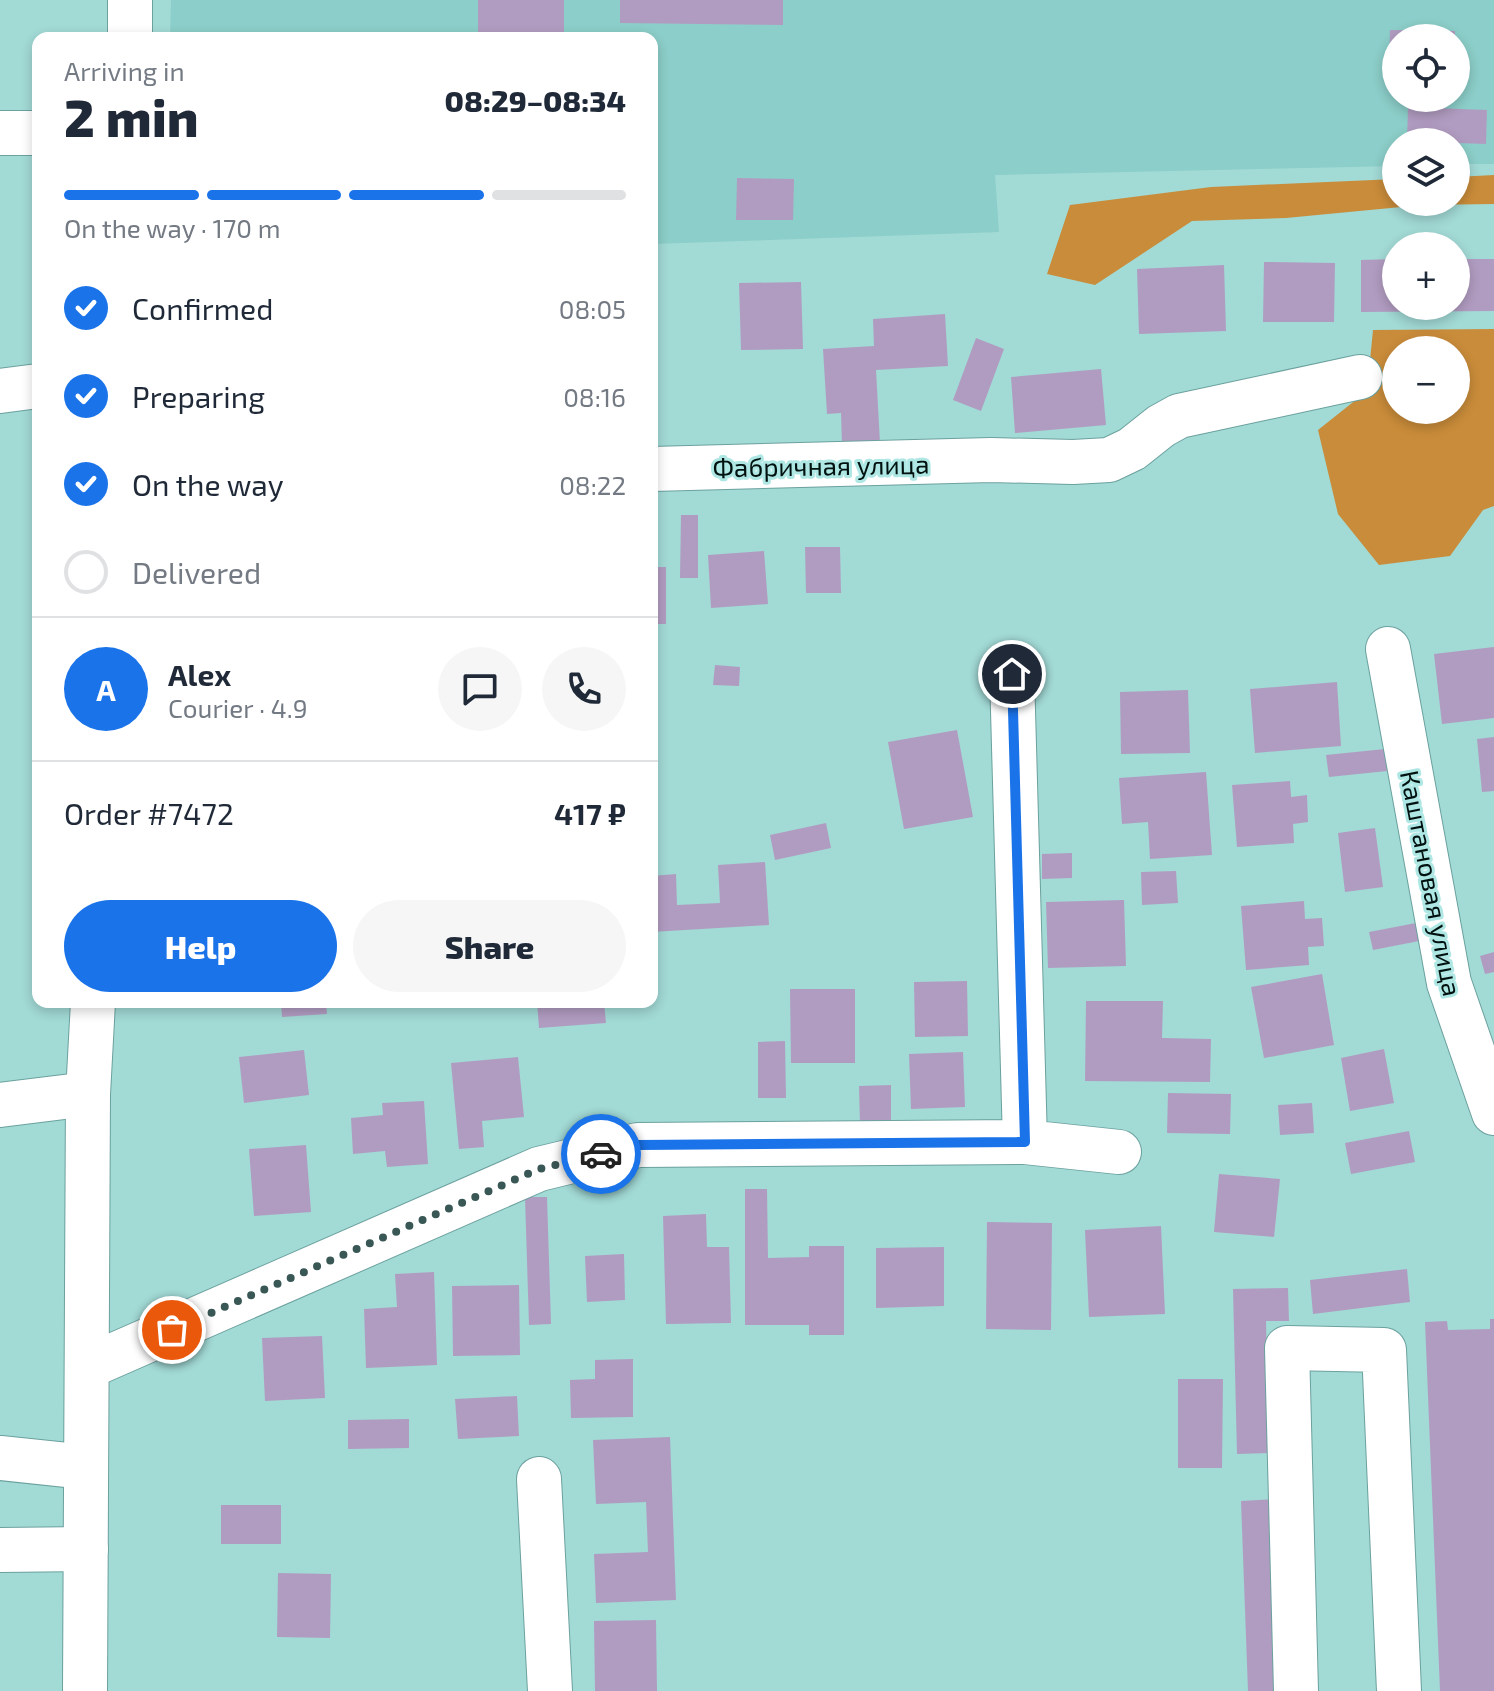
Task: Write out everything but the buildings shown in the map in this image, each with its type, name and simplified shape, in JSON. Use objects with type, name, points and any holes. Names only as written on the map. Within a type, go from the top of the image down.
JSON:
[{"type":"street","points":[[130,0],[130,32]]},
{"type":"street","points":[[0,133],[32,133]]},
{"type":"street","name":"Фабричная улица","points":[[658,469],[1109,460],[1132,449],[1179,416],[1360,377]]},
{"type":"street","points":[[0,391],[32,387]]},
{"type":"street","name":"Каштановая улица","points":[[1388,649],[1449,983],[1494,1113]]},
{"type":"street","points":[[1012,674],[1025,1142]]},
{"type":"street","points":[[85,1691],[88,1094],[93,1008]]},
{"type":"street","points":[[0,1105],[88,1094]]},
{"type":"street","points":[[87,1367],[539,1169],[638,1145],[1025,1142],[1119,1152]]},
{"type":"street","points":[[1296,1691],[1287,1348],[1384,1350],[1399,1691]]},
{"type":"street","points":[[0,1458],[86,1467]]},
{"type":"street","points":[[539,1479],[550,1691]]},
{"type":"street","points":[[0,1550],[86,1549]]},
{"type":"shaded area","points":[[171,0],[1494,0],[1494,164],[1470,164],[1470,128],[1382,128],[1382,166],[995,175],[999,232],[658,244],[658,32],[170,32]]},
{"type":"shaded area","points":[[1494,175],[1494,204],[1470,204],[1470,176]]},
{"type":"shaded area","points":[[1382,180],[1382,209],[1286,218],[1192,221],[1095,285],[1047,274],[1070,205],[1211,187]]},
{"type":"shaded area","points":[[1494,329],[1494,506],[1483,510],[1450,556],[1379,565],[1338,514],[1318,430],[1367,391],[1373,330]]},
{"type":"way so far","points":[[172,1330],[539,1169],[601,1154]]},
{"type":"route","points":[[601,1154],[638,1145],[1025,1142],[1012,674]]}]
